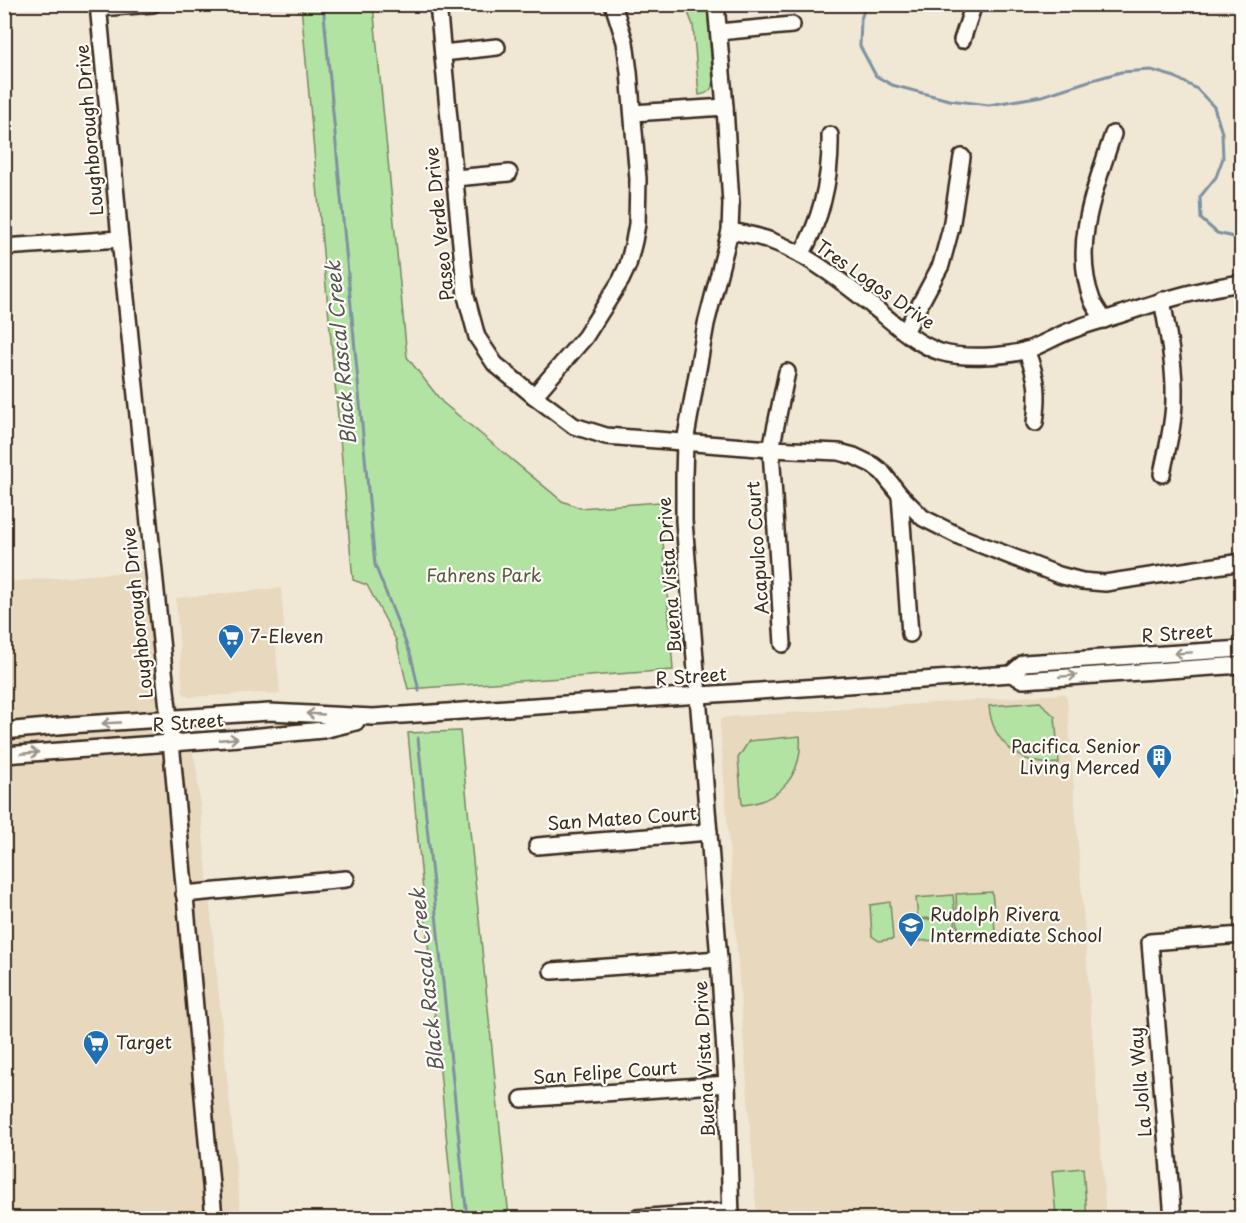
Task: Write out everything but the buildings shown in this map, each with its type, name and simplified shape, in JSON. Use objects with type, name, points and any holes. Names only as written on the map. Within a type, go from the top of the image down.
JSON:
[{"type":"street","points":[[98,6],[153,4]]},
{"type":"street","name":"Paseo Verde Drive","points":[[438,4],[465,296],[477,337],[495,364],[574,426],[606,436],[839,452],[854,456],[882,472],[900,495],[923,518],[961,537],[1059,575],[1082,581],[1105,582],[1242,562]]},
{"type":"street","points":[[534,396],[585,337],[621,279],[628,265],[637,224],[638,179],[629,72],[625,42],[613,4]]},
{"type":"street","name":"Buena Vista Drive","points":[[716,4],[725,106],[731,204],[730,231],[706,324],[685,442],[684,521],[710,832],[727,1084],[731,1215]]},
{"type":"street","points":[[962,40],[974,4]]},
{"type":"street","name":"Loughborough Drive","points":[[98,6],[169,719],[214,1218]]},
{"type":"street","points":[[719,32],[792,26]]},
{"type":"street","points":[[443,53],[497,47]]},
{"type":"street","points":[[633,113],[725,106]]},
{"type":"street","points":[[1104,320],[1092,302],[1085,274],[1083,247],[1089,210],[1113,134]]},
{"type":"street","points":[[801,255],[817,223],[824,198],[829,171],[830,135]]},
{"type":"street","points":[[904,332],[941,265],[951,228],[962,157]]},
{"type":"street","points":[[455,178],[509,173]]},
{"type":"street","name":"Tres Logos Drive","points":[[730,231],[774,242],[801,255],[904,332],[931,348],[943,353],[959,355],[987,356],[1026,350],[1075,329],[1162,300],[1200,290],[1242,283]]},
{"type":"street","points":[[4,247],[120,239]]},
{"type":"street","points":[[1162,300],[1172,358],[1174,399],[1173,420],[1162,474]]},
{"type":"street","points":[[1026,350],[1034,369],[1038,391],[1035,423]]},
{"type":"street","name":"Acapulco Court","points":[[783,644],[771,448],[787,372]]},
{"type":"street","points":[[900,495],[910,634]]},
{"type":"street","name":"R Street","points":[[1011,674],[1024,663],[1242,649]]},
{"type":"street","name":"R Street","points":[[4,731],[269,712],[373,717],[1011,674],[1023,680],[1242,665]]},
{"type":"street","name":"R Street","points":[[4,755],[171,744],[323,729],[373,717]]},
{"type":"street","name":"San Mateo Court","points":[[537,846],[710,832]]},
{"type":"street","points":[[184,894],[346,879]]},
{"type":"street","name":"La Jolla Way","points":[[1173,1218],[1150,942],[1242,935]]},
{"type":"street","points":[[552,971],[718,959]]},
{"type":"street","name":"San Felipe Court","points":[[522,1099],[727,1084]]},
{"type":"street","points":[[636,1218],[731,1215]]},
{"type":"shaded area","points":[[142,571],[196,765],[241,1218],[5,1218],[5,582]]},
{"type":"shaded area","points":[[281,588],[285,638],[275,639],[280,694],[189,697],[183,693],[176,598]]},
{"type":"shaded area","name":"Rudolph Rivera Intermediate School","points":[[1064,694],[1067,698],[1106,1218],[757,1218],[721,719]]},
{"type":"green space","name":"Fahrens Park","points":[[301,5],[373,5],[407,357],[442,402],[562,501],[580,508],[660,502],[673,670],[408,689],[396,640],[367,585],[353,580]]},
{"type":"green space","points":[[685,5],[707,5],[713,82],[710,90],[702,95],[699,95],[693,25]]},
{"type":"green space","points":[[1040,702],[1055,717],[1059,763],[1033,761],[1011,750],[996,731],[991,719],[989,706]]},
{"type":"green space","points":[[460,731],[509,1218],[454,1218],[408,733]]},
{"type":"green space","points":[[800,736],[798,762],[786,784],[768,798],[742,805],[738,758],[749,741]]},
{"type":"green space","points":[[992,892],[994,912],[957,915],[956,894]]},
{"type":"green space","points":[[953,895],[955,916],[918,919],[916,898]]},
{"type":"green space","points":[[890,902],[893,939],[879,941],[872,936],[870,905]]},
{"type":"green space","points":[[994,914],[995,935],[959,938],[957,917]]},
{"type":"green space","points":[[955,918],[956,939],[920,941],[918,920]]},
{"type":"green space","points":[[1083,1168],[1087,1218],[1044,1218],[1056,1216],[1052,1171]]},
{"type":"waterway","name":"Black Rascal Creek","points":[[323,4],[375,565],[411,656],[419,691]]},
{"type":"waterway","points":[[866,4],[861,19],[860,46],[876,76],[892,85],[949,100],[989,105],[1042,96],[1121,72],[1151,70],[1175,77],[1197,89],[1214,107],[1222,133],[1223,158],[1216,177],[1200,197],[1201,219],[1217,233],[1242,239]]},
{"type":"waterway","name":"Black Rascal Creek","points":[[418,738],[467,1218]]},
{"type":"place","name":"7-Eleven","points":[[231,660]]},
{"type":"place","name":"Pacifica Senior Living Merced","points":[[1159,780]]},
{"type":"place","name":"Rudolph Rivera Intermediate School","points":[[911,948]]},
{"type":"place","name":"Target","points":[[96,1066]]}]
